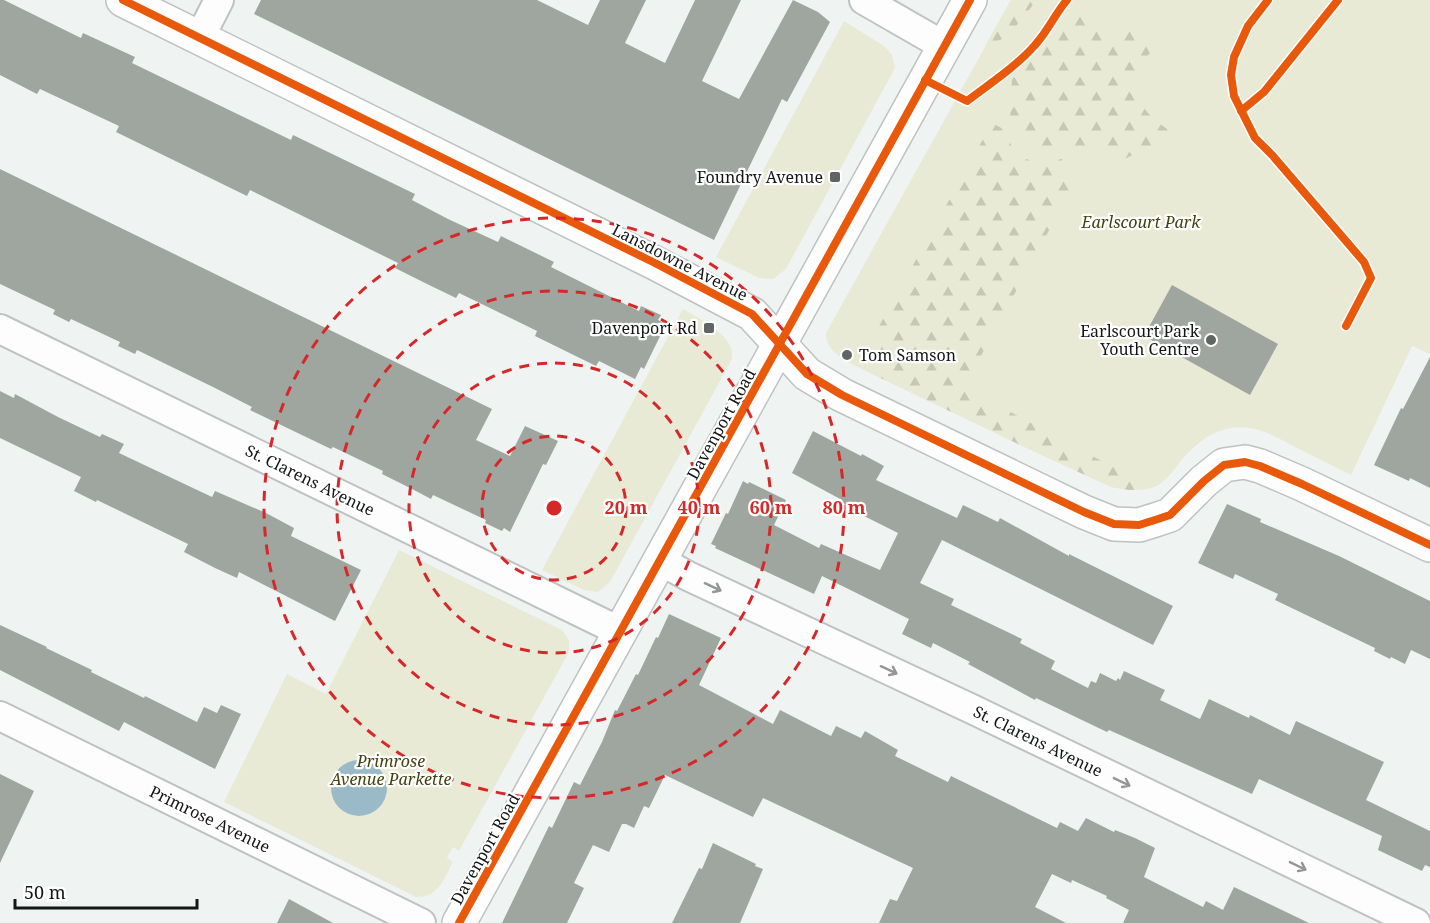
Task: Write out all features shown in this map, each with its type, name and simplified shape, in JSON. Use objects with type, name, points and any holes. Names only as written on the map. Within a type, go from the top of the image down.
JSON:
[{"type":"street","name":"Lansdowne Avenue","points":[[123,0],[655,263],[752,314],[807,375],[842,395],[1084,512],[1114,524],[1140,525],[1170,515],[1204,481],[1224,465],[1245,462],[1302,484],[1430,545]]},
{"type":"street","points":[[200,38],[219,0]]},
{"type":"street","points":[[864,0],[944,46]]},
{"type":"street","name":"Davenport Road","points":[[459,923],[970,0]]},
{"type":"street","name":"St. Clarens Avenue","points":[[0,329],[621,632]]},
{"type":"street","name":"St. Clarens Avenue","points":[[661,561],[688,576],[974,710],[1416,923]]},
{"type":"street","name":"Primrose Avenue","points":[[0,716],[421,923]]},
{"type":"green space","name":"Earlscourt Park","points":[[1011,0],[1430,0],[1430,354],[1412,346],[1351,475],[1268,434],[1256,429],[1240,427],[1222,430],[1206,438],[1192,449],[1169,476],[1157,486],[1140,490],[1111,487],[851,364],[831,348],[826,333]]},
{"type":"green space","points":[[1011,0],[1037,0],[1007,37],[985,46]]},
{"type":"green space","points":[[1074,4],[1097,23],[1110,30],[1139,26],[1152,35],[1158,46],[1146,57],[1134,76],[1136,87],[1146,111],[1175,135],[1118,162],[1108,154],[1102,144],[1082,152],[1064,145],[1033,152],[1010,119],[1012,77],[1052,38],[1065,13]]},
{"type":"green space","points":[[844,21],[884,46],[892,55],[895,68],[786,269],[773,279],[759,278],[716,257]]},
{"type":"green space","points":[[992,123],[1005,130],[1014,152],[1034,163],[1062,159],[1071,190],[964,387],[1124,473],[1156,486],[1129,490],[1111,487],[870,373],[873,359],[868,346]]},
{"type":"green space","points":[[683,309],[707,323],[723,336],[732,351],[732,359],[610,582],[598,592],[584,590],[542,570]]},
{"type":"green space","name":"Primrose Avenue Parkette","points":[[399,550],[562,630],[569,640],[569,652],[459,851],[453,847],[447,858],[453,862],[443,881],[430,894],[416,897],[224,802],[287,674],[326,694]]},
{"type":"water","points":[[353,760],[365,760],[379,768],[387,782],[385,799],[379,808],[365,816],[353,816],[336,804],[331,794],[331,782],[343,765]]},
{"type":"building","points":[[0,0],[81,38],[83,33],[135,57],[132,63],[291,140],[293,135],[415,194],[412,200],[448,219],[498,242],[501,236],[554,262],[551,267],[639,311],[641,306],[661,315],[658,320],[666,324],[644,369],[641,367],[635,379],[599,361],[596,366],[535,336],[537,331],[459,293],[456,298],[427,284],[395,268],[398,263],[250,190],[247,196],[116,132],[119,126],[40,89],[37,94],[0,75]]},
{"type":"building","points":[[261,0],[537,0],[588,25],[600,0],[646,0],[625,43],[665,63],[695,0],[741,0],[702,81],[739,99],[793,0],[818,12],[830,22],[787,102],[782,99],[714,240],[254,14]]},
{"type":"building","points":[[0,169],[492,409],[476,440],[510,456],[525,426],[558,441],[546,465],[543,464],[510,532],[485,523],[486,520],[433,495],[431,499],[382,474],[383,471],[250,410],[252,407],[137,350],[135,354],[118,346],[120,342],[71,319],[69,322],[53,314],[55,310],[0,284]]},
{"type":"building","name":"Earlscourt Park Youth Centre","points":[[1172,285],[1278,344],[1250,395],[1144,336]]},
{"type":"building","points":[[1430,357],[1430,488],[1374,465],[1401,408],[1403,409]]},
{"type":"building","points":[[0,391],[14,398],[15,394],[100,437],[102,434],[124,444],[119,453],[212,497],[215,491],[266,513],[294,528],[291,536],[361,570],[335,621],[239,572],[237,578],[215,568],[184,552],[188,544],[74,491],[81,477],[0,438]]},
{"type":"building","points":[[813,431],[884,466],[876,480],[957,518],[963,505],[998,522],[1000,518],[1069,556],[1069,554],[1173,606],[1153,645],[942,540],[920,583],[954,599],[951,605],[1022,639],[1020,643],[1055,661],[1051,669],[1088,688],[1091,681],[1096,683],[1100,673],[1116,681],[1118,678],[1120,680],[1124,671],[1165,690],[1160,700],[1200,719],[1209,699],[1249,718],[1250,715],[1290,735],[1296,721],[1384,762],[1366,800],[1430,831],[1430,867],[1425,865],[1422,871],[1378,850],[1382,836],[1259,779],[1252,794],[1109,730],[1107,732],[1036,698],[1035,700],[933,643],[931,648],[902,634],[909,619],[822,576],[814,594],[715,548],[716,546],[711,544],[743,481],[786,500],[774,525],[819,548],[821,544],[880,570],[898,533],[862,515],[863,513],[841,502],[842,500],[792,473]]},
{"type":"building","points":[[1227,504],[1261,519],[1260,522],[1339,556],[1430,601],[1430,659],[1411,650],[1405,664],[1391,657],[1390,659],[1374,651],[1375,648],[1275,600],[1278,594],[1235,574],[1233,579],[1198,563]]},
{"type":"building","points":[[669,614],[721,638],[699,685],[773,724],[780,710],[831,736],[836,726],[861,738],[865,731],[898,750],[895,756],[948,782],[951,776],[1057,828],[1060,822],[1078,831],[1086,818],[1155,848],[1144,877],[1203,907],[1206,901],[1223,910],[1234,887],[1309,923],[1123,923],[1129,910],[1106,898],[1107,896],[1072,880],[1071,883],[1052,874],[1035,907],[1066,923],[879,923],[890,899],[897,901],[913,868],[763,798],[753,817],[665,775],[649,808],[644,806],[634,828],[622,824],[609,852],[593,845],[574,883],[584,888],[567,923],[502,923],[549,826],[552,828],[574,782],[580,785],[615,710],[617,711],[636,674],[638,675]]},
{"type":"building","points":[[0,625],[92,670],[91,672],[197,722],[204,707],[217,713],[221,705],[241,714],[215,769],[124,722],[119,731],[0,670]]},
{"type":"building","points":[[0,774],[34,791],[0,863]]},
{"type":"building","points":[[713,843],[763,869],[740,923],[672,923],[699,868],[702,869]]},
{"type":"building","points":[[289,899],[333,923],[277,923]]},
{"type":"cycle path","points":[[123,0],[655,263],[752,314],[807,374],[842,395],[1084,512],[1114,524],[1139,525],[1170,515],[1204,481],[1224,465],[1245,462],[1302,484],[1430,545]]},
{"type":"cycle path","points":[[459,923],[970,0]]},
{"type":"cycle path","points":[[925,80],[967,101],[1028,52],[1044,34],[1067,0]]},
{"type":"cycle path","points":[[1268,0],[1248,26],[1234,57],[1231,75],[1234,96],[1255,138],[1364,262],[1371,278],[1346,326]]},
{"type":"cycle path","points":[[1241,111],[1264,92],[1338,0]]},
{"type":"place","name":"Foundry Avenue","points":[[835,177]]},
{"type":"place","name":"Davenport Rd","points":[[709,328]]},
{"type":"place","name":"Earlscourt Park Youth Centre","points":[[1211,340]]},
{"type":"place","name":"Tom Samson","points":[[847,355]]}]
